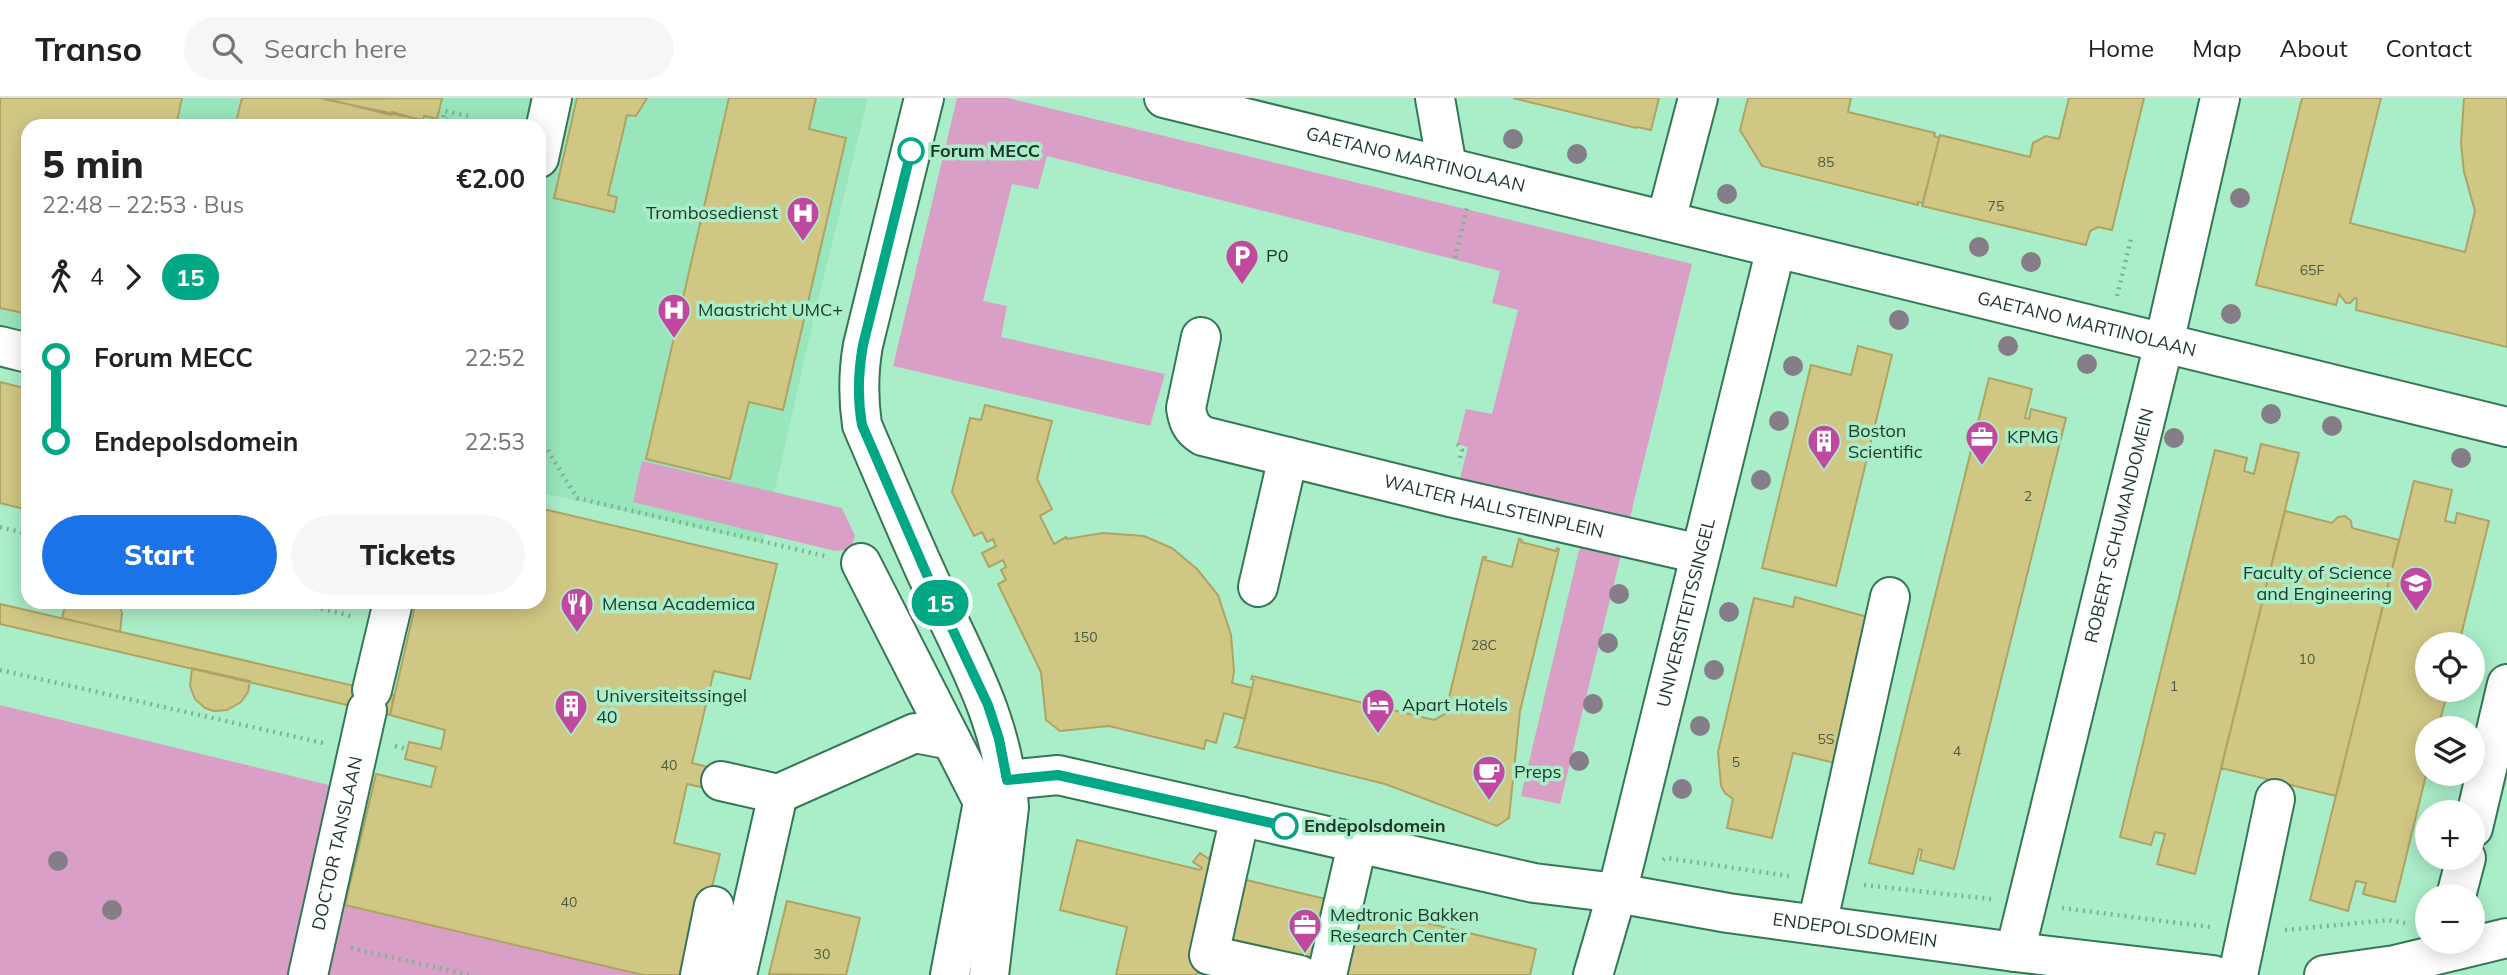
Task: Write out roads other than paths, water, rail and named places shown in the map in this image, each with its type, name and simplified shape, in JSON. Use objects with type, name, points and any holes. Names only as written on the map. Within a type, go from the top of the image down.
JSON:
[{"type":"street","points":[[546,126],[552,98]]},
{"type":"street","points":[[925,98],[863,345],[858,375],[858,401],[894,569],[951,740],[987,796],[989,975]]},
{"type":"street","name":"GAETANO MARTINOLAAN","points":[[1164,98],[2507,427]]},
{"type":"street","points":[[1435,98],[1447,167]]},
{"type":"street","points":[[1666,220],[1698,98]]},
{"type":"street","name":"ROBERT SCHUMANDOMEIN","points":[[2015,952],[2164,343],[2220,98]]},
{"type":"street","name":"UNIVERSITEITSSINGEL","points":[[1593,975],[1617,893],[1776,248]]},
{"type":"street","name":"WALTER HALLSTEINPLEIN","points":[[1201,337],[1187,399],[1188,419],[1194,430],[1203,436],[1450,497],[1700,554]]},
{"type":"street","points":[[0,346],[21,351]]},
{"type":"street","points":[[1258,587],[1288,457]]},
{"type":"street","points":[[894,569],[988,705],[999,739],[950,975]]},
{"type":"street","points":[[1817,925],[1890,597]]},
{"type":"street","name":"DOCTOR TANSLAAN","points":[[312,957],[390,614]]},
{"type":"street","points":[[2480,800],[2507,684]]},
{"type":"street","points":[[721,781],[778,794],[915,733],[951,740]]},
{"type":"street","name":"ENDEPOLSDOMEIN","points":[[987,796],[1058,775],[1534,883],[1617,893],[1728,913],[1817,925],[1966,960],[2015,952],[2213,975]]},
{"type":"street","points":[[737,975],[778,794]]},
{"type":"street","points":[[2238,975],[2274,799]]},
{"type":"street","points":[[1240,816],[1209,955],[1300,975]]},
{"type":"street","points":[[1327,975],[1357,845],[1355,842]]},
{"type":"street","points":[[700,975],[714,906]]},
{"type":"street","points":[[2485,941],[2507,938]]},
{"type":"street","points":[[2324,975],[2395,965],[2427,954]]},
{"type":"place","name":"Forum MECC","points":[[911,151]]},
{"type":"place","name":"Trombosedienst","points":[[803,243]]},
{"type":"place","name":"P0","points":[[1242,286]]},
{"type":"place","name":"Maastricht UMC+","points":[[674,340]]},
{"type":"place","name":"KPMG","points":[[1982,467]]},
{"type":"place","name":"Boston Scientific","points":[[1824,471]]},
{"type":"place","name":"Faculty of Science and Engineering","points":[[2416,613]]},
{"type":"place","name":"Mensa Academica","points":[[577,634]]},
{"type":"place","name":"Apart Hotels","points":[[1378,735]]},
{"type":"place","name":"Universiteitssingel 40","points":[[571,736]]},
{"type":"place","name":"Preps","points":[[1489,802]]},
{"type":"place","name":"Endepolsdomein","points":[[1285,826]]},
{"type":"place","name":"Medtronic Bakken Research Center","points":[[1305,955]]}]
